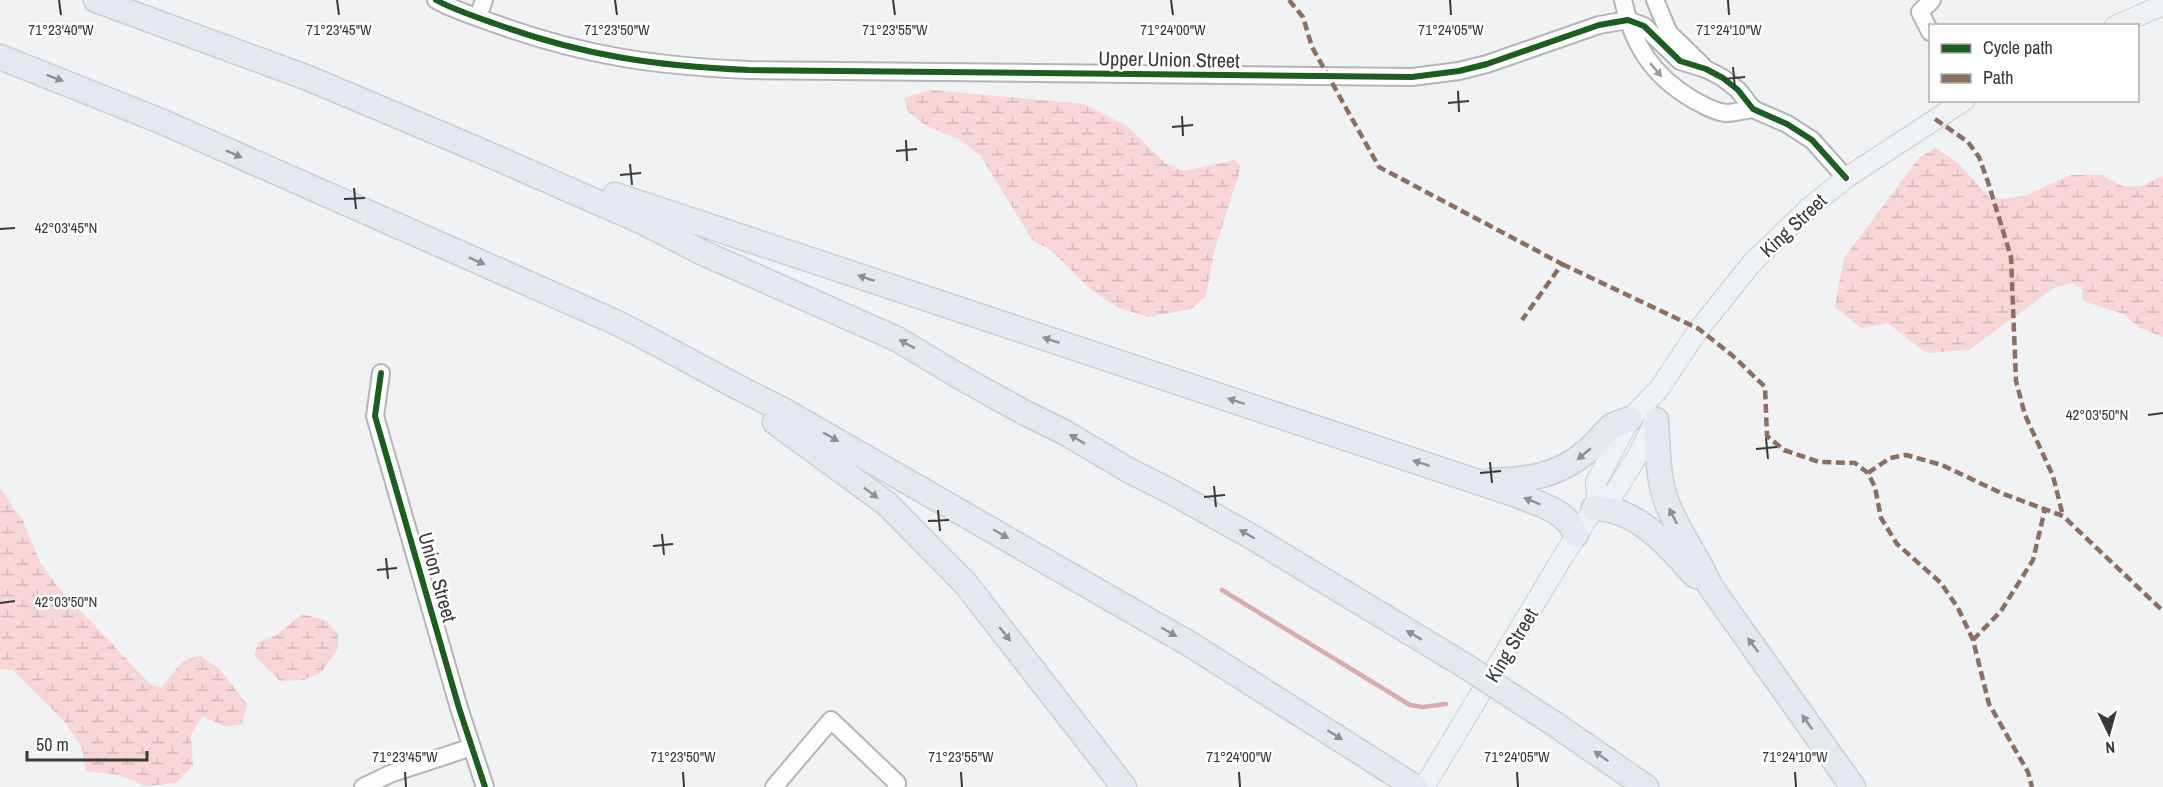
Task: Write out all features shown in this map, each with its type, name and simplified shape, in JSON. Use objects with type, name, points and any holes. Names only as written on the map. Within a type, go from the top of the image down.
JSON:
[{"type":"highway","points":[[96,0],[308,78],[474,148],[645,223],[701,252],[897,339],[962,378],[1242,531],[1464,665],[1646,787]]},
{"type":"highway","points":[[0,57],[163,122],[613,321],[667,348],[723,381],[783,410],[1193,646],[1415,787]]},
{"type":"highway","points":[[474,148],[1514,494],[1559,512],[1573,525],[1576,536]]},
{"type":"highway","points":[[613,321],[791,431],[887,504],[965,583],[1124,787]]},
{"type":"highway","points":[[1477,481],[1535,478],[1558,471],[1588,451],[1612,426],[1630,419]]},
{"type":"highway","points":[[1656,420],[1662,487],[1667,503],[1701,564],[1710,586],[1853,787]]},
{"type":"highway","points":[[1596,505],[1623,512],[1644,526],[1670,548],[1689,571],[1710,586]]},
{"type":"main road","points":[[2120,24],[2163,5]]},
{"type":"main road","name":"King Street","points":[[1596,505],[1596,482],[1630,419],[1659,389],[1699,329],[1752,263],[1810,207],[1846,178],[1962,102]]},
{"type":"main road","name":"King Street","points":[[1424,787],[1576,536],[1596,505],[1613,495],[1638,455],[1656,420],[1659,389]]},
{"type":"street","name":"Upper Union Street","points":[[436,0],[478,17],[580,51],[648,63],[749,70],[1388,78],[1459,71],[1514,56],[1599,25],[1628,20]]},
{"type":"street","points":[[478,17],[484,0]]},
{"type":"street","points":[[1623,0],[1639,49],[1668,84],[1702,105],[1725,113],[1753,109]]},
{"type":"street","points":[[1655,0],[1669,33],[1706,69]]},
{"type":"street","points":[[1929,30],[1920,12],[1932,0]]},
{"type":"street","points":[[1628,20],[1644,26],[1680,61],[1706,69],[1723,78],[1738,90],[1753,109],[1787,124],[1812,140],[1846,178]]},
{"type":"street","name":"Union Street","points":[[381,373],[375,416],[459,708],[485,787]]},
{"type":"street","points":[[774,787],[831,720],[897,783],[896,787]]},
{"type":"street","points":[[363,787],[390,774],[472,747]]},
{"type":"green space","points":[[931,90],[1084,104],[1127,126],[1166,164],[1184,171],[1235,160],[1241,167],[1214,252],[1206,296],[1191,309],[1148,317],[1119,308],[1090,289],[1051,250],[1033,241],[980,155],[959,139],[926,126],[908,111],[904,98]]},
{"type":"green space","points":[[1936,148],[1959,164],[1990,198],[2025,196],[2071,175],[2101,175],[2125,187],[2142,186],[2163,176],[2163,337],[2140,328],[2123,314],[2083,301],[2082,289],[2072,283],[2054,288],[1969,350],[1927,353],[1887,323],[1861,328],[1835,307],[1844,258],[1919,158]]},
{"type":"green space","points":[[0,488],[23,521],[40,562],[57,586],[150,684],[161,688],[183,661],[200,655],[219,669],[247,704],[242,724],[226,727],[202,716],[191,735],[193,765],[176,783],[145,786],[120,775],[86,771],[82,748],[64,721],[13,670],[0,669]]},
{"type":"green space","points":[[302,614],[327,621],[338,635],[338,648],[322,672],[304,680],[280,681],[254,655],[259,642],[277,635]]},
{"type":"waterway","points":[[1222,590],[1410,705],[1423,707],[1446,704]]},
{"type":"marked path","points":[[1289,0],[1303,17],[1312,47],[1379,167],[1562,264],[1522,320]]},
{"type":"marked path","points":[[1935,119],[1968,142],[1979,157],[1988,182],[2011,257],[2016,381],[2025,415],[2053,476],[2063,516]]},
{"type":"marked path","points":[[1562,264],[1699,329],[1733,356],[1765,387],[1767,436],[1784,450],[1819,462],[1855,463],[1868,473],[1875,487],[1881,518],[1897,544],[1941,583],[1958,608],[1973,640],[1989,704],[2028,772],[2032,787]]},
{"type":"marked path","points":[[1868,473],[1890,458],[1906,455],[1942,465],[2001,493],[2063,516],[2163,611]]},
{"type":"marked path","points":[[1973,640],[2001,611],[2033,560],[2045,509]]},
{"type":"cycle path","points":[[436,0],[465,13],[528,35],[590,52],[683,66],[749,70],[1412,77],[1459,71],[1487,64],[1599,25],[1628,20],[1644,26],[1680,61],[1706,69],[1723,78],[1738,90],[1753,109],[1787,124],[1812,140],[1846,178]]},
{"type":"cycle path","points":[[381,373],[375,416],[459,708],[485,787]]}]
